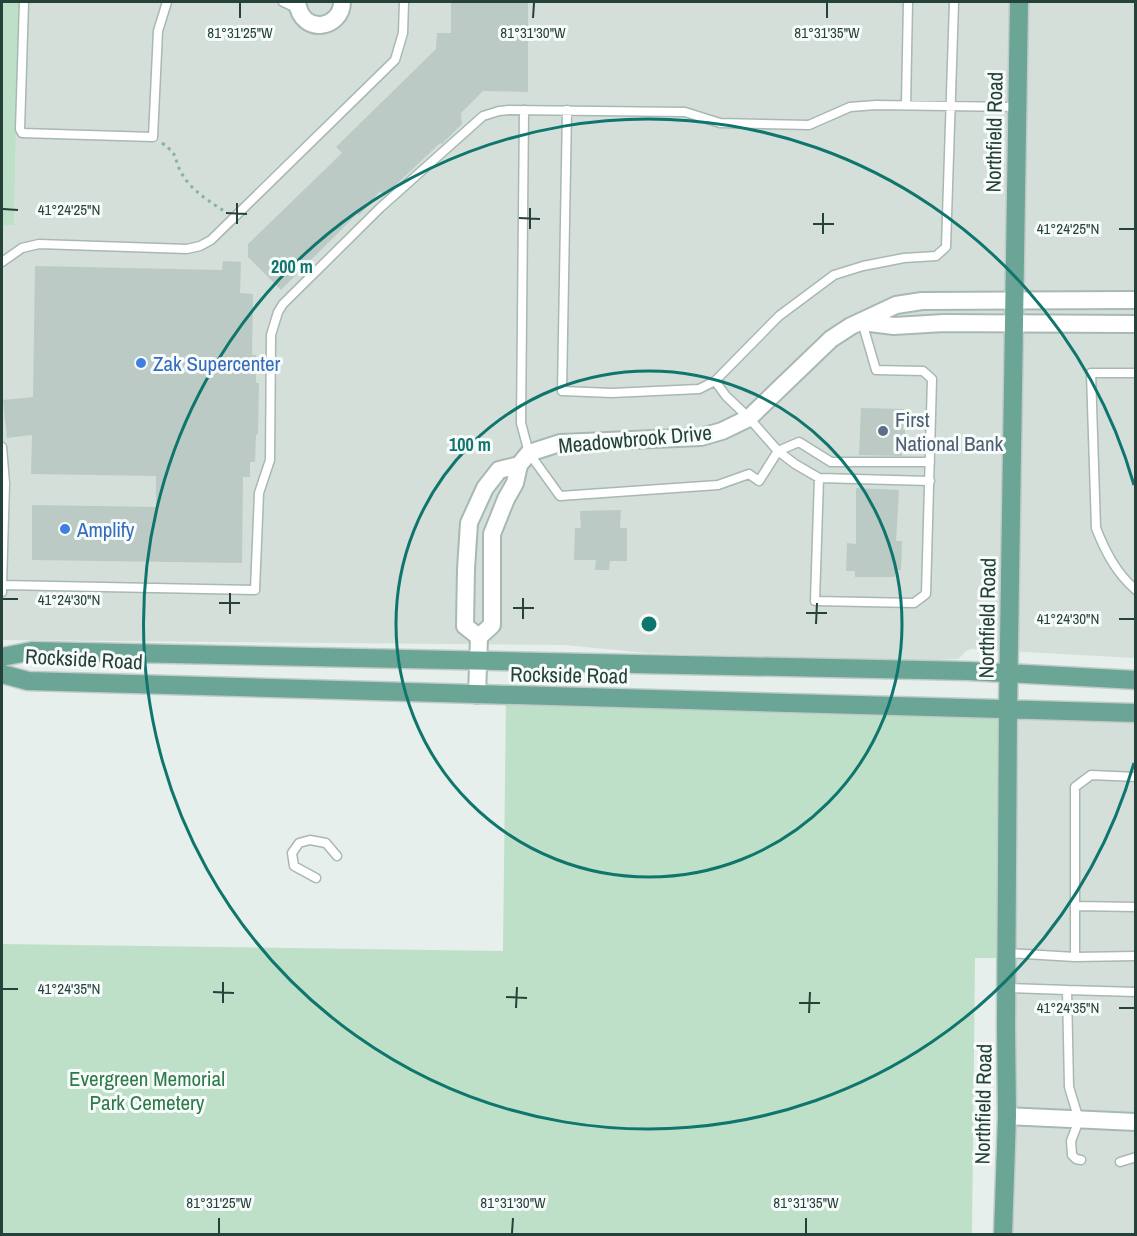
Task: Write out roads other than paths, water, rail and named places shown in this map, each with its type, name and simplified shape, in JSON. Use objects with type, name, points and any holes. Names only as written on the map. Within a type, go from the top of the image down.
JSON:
[{"type":"main road","name":"Northfield Road","points":[[1003,1234],[1007,1116],[1008,674],[1019,2]]},
{"type":"main road","name":"Rockside Road","points":[[2,657],[32,651],[1008,674],[1136,680]]},
{"type":"main road","name":"Rockside Road","points":[[2,674],[28,681],[1136,713]]},
{"type":"street","points":[[293,4],[304,20],[313,24],[325,24],[334,19],[342,9],[342,2]]},
{"type":"street","name":"Meadowbrook Drive","points":[[479,637],[465,626],[469,523],[485,488],[499,470],[560,443],[581,440],[701,437],[720,432],[749,418],[831,339],[896,305],[922,301],[1013,299],[1136,300]]},
{"type":"street","points":[[862,322],[894,326],[944,323],[1136,324]]},
{"type":"street","points":[[477,695],[479,637],[492,626],[492,534],[524,459]]},
{"type":"street","points":[[1007,1116],[1136,1122]]},
{"type":"lane","points":[[24,2],[20,129],[22,133],[153,137],[158,31],[167,2]]},
{"type":"lane","points":[[2,262],[22,248],[39,244],[187,249],[211,240],[395,60],[403,33],[404,2]]},
{"type":"lane","points":[[906,105],[908,2]]},
{"type":"lane","points":[[567,110],[562,391],[660,392],[699,389],[715,381],[779,316],[834,275],[904,258],[936,256],[946,247],[954,2]]},
{"type":"lane","points":[[2,585],[255,590],[260,493],[270,460],[271,335],[278,312],[380,208],[483,116],[499,111],[525,110],[685,111],[720,123],[808,125],[850,107],[952,105],[1017,107]]},
{"type":"lane","points":[[525,110],[521,423],[524,459],[560,496],[718,485],[749,474],[759,481],[778,451],[799,442],[831,462],[930,462]]},
{"type":"lane","points":[[819,478],[815,601],[914,603],[926,594],[932,379],[923,371],[876,370],[862,322]]},
{"type":"lane","points":[[1136,373],[1091,373],[1096,528],[1117,570],[1136,590]]},
{"type":"lane","points":[[715,381],[726,396],[778,451],[819,478],[930,480]]},
{"type":"lane","points":[[2,447],[4,483],[2,592]]},
{"type":"lane","points":[[1076,957],[1075,787],[1091,775],[1136,777]]},
{"type":"lane","points":[[316,878],[294,866],[292,853],[299,843],[310,840],[326,843],[337,856]]},
{"type":"lane","points":[[1075,906],[1136,907]]},
{"type":"lane","points":[[1007,953],[1076,957],[1136,956]]},
{"type":"lane","points":[[1007,988],[1136,992]]},
{"type":"lane","points":[[1067,990],[1069,1087],[1079,1120],[1071,1141],[1071,1150],[1076,1159],[1081,1160]]},
{"type":"lane","points":[[1120,1162],[1136,1157]]},
{"type":"place","name":"Zak Supercenter","points":[[141,363]]},
{"type":"place","name":"First National Bank","points":[[883,431]]},
{"type":"place","name":"Amplify","points":[[65,529]]},
{"type":"park label","name":"Evergreen Memorial Park Cemetery","points":[[147,1090]]}]
